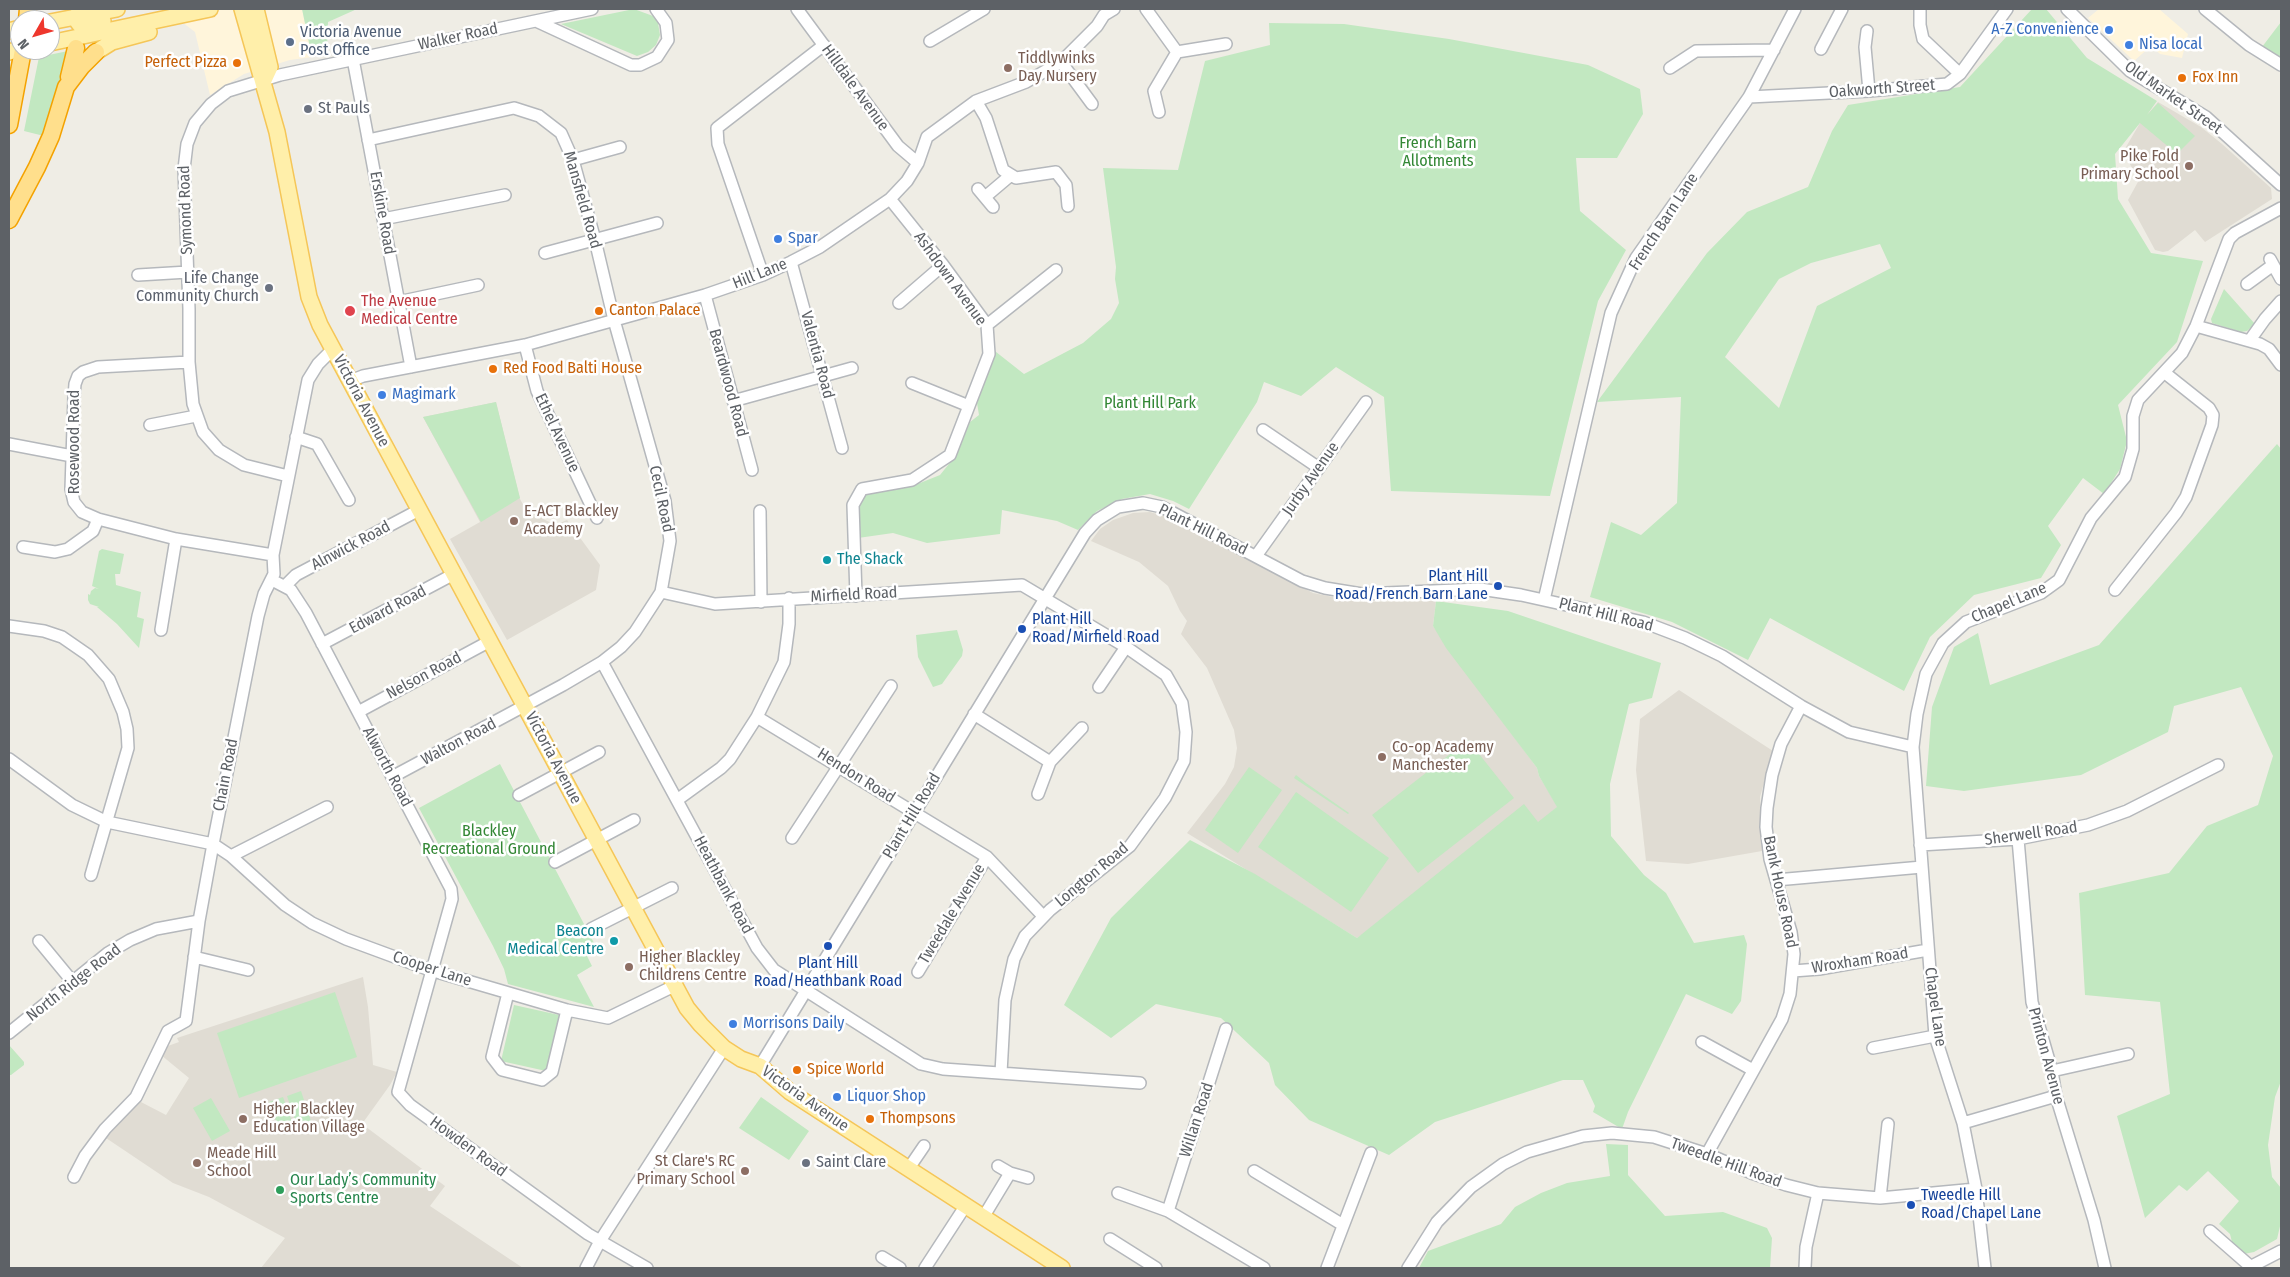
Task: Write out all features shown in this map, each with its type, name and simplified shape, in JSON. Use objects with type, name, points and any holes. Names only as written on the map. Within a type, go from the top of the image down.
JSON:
[{"type":"highway","points":[[60,34],[66,87]]},
{"type":"highway","points":[[9,220],[44,151],[66,87],[82,66],[96,52]]},
{"type":"highway","points":[[9,126],[20,60]]},
{"type":"main road","points":[[60,34],[74,17],[117,9]]},
{"type":"main road","points":[[60,34],[210,9]]},
{"type":"main road","points":[[96,52],[112,42],[176,26],[214,9]]},
{"type":"main road","name":"Victoria Avenue","points":[[242,9],[258,72],[264,80],[277,132],[309,297],[320,324],[632,908],[692,1016],[724,1048],[741,1059],[760,1066],[790,1092],[1062,1268]]},
{"type":"main road","name":"Victoria Avenue","points":[[256,9],[270,67],[264,80]]},
{"type":"main road","points":[[74,17],[80,25],[159,13],[170,17]]},
{"type":"street","name":"Walker Road","points":[[264,80],[353,59],[592,9]]},
{"type":"street","points":[[536,21],[631,65],[640,65],[657,57],[668,40],[666,23],[656,9]]},
{"type":"street","name":"Hilldale Avenue","points":[[796,9],[898,146],[918,164]]},
{"type":"street","points":[[930,41],[984,9]]},
{"type":"street","points":[[1146,9],[1177,52]]},
{"type":"street","name":"French Barn Lane","points":[[1544,600],[1611,314],[1636,258],[1750,98],[1795,9]]},
{"type":"street","points":[[1821,49],[1842,9]]},
{"type":"street","points":[[1920,9],[1920,25],[1923,39],[1960,74]]},
{"type":"street","name":"Oakworth Street","points":[[1750,98],[1947,84],[1960,74],[2007,9]]},
{"type":"street","name":"Old Market Street","points":[[2066,9],[2127,75],[2206,117],[2281,185]]},
{"type":"street","points":[[2205,9],[2249,46],[2281,65]]},
{"type":"street","name":"Hill Lane","points":[[350,381],[363,376],[525,345],[704,295],[763,275],[791,262],[820,247],[890,199],[908,180],[918,164],[927,137],[976,101],[1026,82],[1061,62],[1098,26],[1106,11]]},
{"type":"street","points":[[1867,31],[1865,47],[1869,91]]},
{"type":"street","points":[[1177,52],[1226,44]]},
{"type":"street","points":[[763,275],[718,144],[717,128],[824,45]]},
{"type":"street","points":[[1670,68],[1696,51],[1774,50]]},
{"type":"street","points":[[1159,112],[1154,91],[1177,52]]},
{"type":"street","name":"Erskine Road","points":[[353,59],[398,302],[412,367]]},
{"type":"street","points":[[1061,62],[1092,104]]},
{"type":"street","name":"Symond Road","points":[[264,80],[228,91],[220,96],[202,112],[190,134],[184,169],[188,272],[188,362],[193,404],[203,432],[219,450],[244,465],[288,476]]},
{"type":"street","points":[[976,101],[986,118],[1003,170],[1016,178],[1056,172],[1066,185],[1068,206]]},
{"type":"street","name":"Mansfield Road","points":[[368,140],[514,108],[539,116],[561,133],[573,160],[614,320]]},
{"type":"street","points":[[573,160],[620,147]]},
{"type":"street","points":[[993,207],[982,193],[1012,175]]},
{"type":"street","points":[[383,219],[504,196]]},
{"type":"street","name":"Ashdown Avenue","points":[[856,596],[853,505],[862,489],[912,480],[950,455],[989,354],[987,325],[943,265],[890,199]]},
{"type":"street","name":"Chapel Lane","points":[[1985,1268],[1976,1190],[1963,1123],[1935,1036],[1913,747],[1917,714],[1926,674],[1943,644],[1966,622],[2041,593],[2059,580],[2091,518],[2125,476],[2133,449],[2133,416],[2138,400],[2182,353],[2196,326],[2229,239],[2235,233],[2281,208]]},
{"type":"street","points":[[545,253],[657,223]]},
{"type":"street","name":"Valentia Road","points":[[791,262],[824,376],[842,448]]},
{"type":"street","points":[[2248,284],[2272,262],[2281,279]]},
{"type":"street","points":[[899,303],[943,265]]},
{"type":"street","points":[[987,325],[1056,270]]},
{"type":"street","points":[[138,275],[188,272]]},
{"type":"street","points":[[398,302],[478,285]]},
{"type":"street","name":"Beardwood Road","points":[[704,295],[752,470]]},
{"type":"street","points":[[2250,340],[2281,301]]},
{"type":"street","name":"Cecil Road","points":[[525,706],[602,662],[629,639],[661,592],[670,541],[665,501],[614,320]]},
{"type":"street","points":[[2196,326],[2250,340],[2269,349],[2281,365]]},
{"type":"street","name":"Ethel Avenue","points":[[525,345],[537,390],[597,518]]},
{"type":"street","name":"Chain Road","points":[[74,1177],[85,1156],[105,1129],[136,1097],[168,1031],[186,1021],[199,921],[213,844],[258,616],[264,594],[272,580],[273,555],[308,380],[318,364],[333,349]]},
{"type":"street","name":"Rosewood Road","points":[[188,362],[98,367],[83,372],[75,384],[71,489],[74,502],[82,512],[98,519],[176,539],[273,555]]},
{"type":"street","points":[[733,401],[852,368]]},
{"type":"street","points":[[2115,590],[2181,505],[2212,425],[2213,415],[2208,408],[2165,373]]},
{"type":"street","points":[[912,383],[968,406]]},
{"type":"street","name":"Jurby Avenue","points":[[1256,556],[1366,402]]},
{"type":"street","points":[[150,425],[196,416]]},
{"type":"street","points":[[1262,430],[1319,468]]},
{"type":"street","points":[[296,438],[317,444],[349,500]]},
{"type":"street","points":[[9,444],[72,456]]},
{"type":"street","name":"Plant Hill Road","points":[[760,1066],[974,714],[1091,526],[1109,511],[1129,505],[1143,503],[1162,507],[1302,580],[1343,592],[1362,594],[1480,590],[1544,600],[1642,622],[1685,638],[1722,656],[1801,706],[1849,732],[1913,747]]},
{"type":"street","name":"Alnwick Road","points":[[286,586],[296,575],[419,510]]},
{"type":"street","points":[[760,511],[761,602]]},
{"type":"street","points":[[28,545],[55,552],[68,549],[93,531],[98,519]]},
{"type":"street","points":[[161,630],[176,539]]},
{"type":"street","name":"Edward Road","points":[[322,644],[454,574]]},
{"type":"street","name":"Alworth Road","points":[[272,580],[286,586],[295,594],[451,889],[452,899],[430,970]]},
{"type":"street","name":"Mirfield Road","points":[[661,592],[716,604],[761,602],[788,598],[856,596],[1022,585],[1046,598]]},
{"type":"street","points":[[677,800],[712,776],[730,759],[757,717],[784,662],[789,624],[788,598]]},
{"type":"street","name":"Longton Road","points":[[1001,1074],[1005,1000],[1014,959],[1025,936],[1043,916],[1130,846],[1165,798],[1184,761],[1186,732],[1182,703],[1166,675],[1126,647],[1046,598]]},
{"type":"street","points":[[9,626],[44,630],[88,655],[102,669],[115,690],[124,712],[128,748],[91,875]]},
{"type":"street","name":"Nelson Road","points":[[358,712],[490,641]]},
{"type":"street","points":[[1099,687],[1126,647]]},
{"type":"street","name":"Heathbank Road","points":[[602,662],[760,954],[774,970],[920,1064],[943,1069],[1140,1083]]},
{"type":"street","points":[[792,838],[891,686]]},
{"type":"street","name":"Walton Road","points":[[392,777],[525,706]]},
{"type":"street","name":"Bank House Road","points":[[1707,1154],[1782,1019],[1790,994],[1794,954],[1791,932],[1768,846],[1767,798],[1781,744],[1801,706]]},
{"type":"street","points":[[974,714],[1050,762]]},
{"type":"street","name":"Hendon Road","points":[[757,717],[839,765],[986,857],[1043,916]]},
{"type":"street","points":[[1038,794],[1050,762],[1082,728]]},
{"type":"street","points":[[519,795],[599,752]]},
{"type":"street","points":[[9,759],[72,805],[107,822],[213,844]]},
{"type":"street","name":"Sherwell Road","points":[[1920,845],[2018,839],[2088,825],[2127,811],[2218,765]]},
{"type":"street","points":[[231,856],[327,806]]},
{"type":"street","points":[[555,862],[634,820]]},
{"type":"street","name":"Printon Avenue","points":[[2018,839],[2032,1002],[2052,1071],[2056,1096],[2083,1178],[2105,1268]]},
{"type":"street","name":"Cooper Lane","points":[[213,844],[231,856],[285,905],[312,923],[346,939],[430,970],[568,1010],[608,1018],[674,986]]},
{"type":"street","name":"Tweedale Avenue","points":[[918,972],[986,857]]},
{"type":"street","points":[[1776,880],[1922,867]]},
{"type":"street","points":[[591,929],[672,888]]},
{"type":"street","name":"North Ridge Road","points":[[9,1033],[108,953],[130,940],[156,929],[199,921]]},
{"type":"street","points":[[39,942],[72,981]]},
{"type":"street","name":"Wroxham Road","points":[[1793,971],[1819,969],[1928,950]]},
{"type":"street","points":[[194,957],[248,970]]},
{"type":"street","name":"Howden Road","points":[[430,970],[398,1092],[410,1105],[600,1241],[647,1268]]},
{"type":"street","points":[[508,993],[492,1057],[502,1070],[542,1080],[552,1072],[568,1010]]},
{"type":"street","name":"Willan Road","points":[[1168,1210],[1226,1029]]},
{"type":"street","points":[[1873,1048],[1935,1036]]},
{"type":"street","points":[[1702,1042],[1752,1070]]},
{"type":"street","points":[[586,1268],[600,1241],[724,1048]]},
{"type":"street","points":[[2052,1071],[2128,1054]]},
{"type":"street","points":[[1963,1123],[2056,1096]]},
{"type":"street","points":[[1880,1198],[1888,1124]]},
{"type":"street","name":"Tweedle Hill Road","points":[[1408,1268],[1428,1232],[1458,1198],[1503,1164],[1537,1148],[1582,1136],[1612,1133],[1654,1137],[1707,1154],[1786,1185],[1818,1193],[1880,1198],[1976,1190]]},
{"type":"street","points":[[909,1168],[924,1146]]},
{"type":"street","points":[[1326,1268],[1371,1153]]},
{"type":"street","points":[[998,1166],[1010,1173],[1028,1178]]},
{"type":"street","points":[[1254,1171],[1343,1225]]},
{"type":"street","points":[[984,1216],[1010,1173]]},
{"type":"street","points":[[1805,1268],[1806,1248],[1818,1193]]},
{"type":"street","points":[[1118,1194],[1168,1210],[1264,1268]]},
{"type":"street","points":[[925,1268],[966,1205]]},
{"type":"street","points":[[2210,1231],[2249,1267],[2281,1251]]},
{"type":"street","points":[[1110,1239],[1156,1268]]},
{"type":"street","points":[[882,1257],[900,1268]]},
{"type":"shaded area","points":[[165,9],[302,9],[312,57],[290,60],[244,74],[210,95],[195,32]]},
{"type":"shaded area","points":[[2099,9],[2159,9],[2188,34],[2182,58],[2160,54],[2151,46],[2134,61],[2088,18]]},
{"type":"shaded area","name":"Pike Fold Primary School","points":[[2158,102],[2201,127],[2222,144],[2271,188],[2272,199],[2205,242],[2195,230],[2168,251],[2163,252],[2155,250],[2128,200],[2139,180],[2123,152],[2140,123]]},
{"type":"shaded area","name":"E-ACT Blackley Academy","points":[[496,402],[520,499],[526,510],[555,525],[567,520],[600,565],[596,590],[507,640],[450,539],[480,522],[423,417]]},
{"type":"shaded area","name":"Co-op Academy Manchester","points":[[1150,512],[1167,517],[1313,593],[1358,602],[1436,601],[1433,626],[1537,768],[1539,776],[1558,807],[1539,823],[1357,938],[1187,833],[1225,784],[1234,767],[1237,748],[1234,730],[1207,668],[1181,634],[1187,621],[1168,586],[1139,562],[1091,541],[1100,529],[1113,520],[1133,513]]},
{"type":"shaded area","points":[[1679,690],[1773,751],[1760,797],[1762,851],[1688,864],[1646,861],[1636,770],[1640,719]]},
{"type":"shaded area","name":"Higher Blackley Education Village","points":[[363,977],[368,1007],[373,1065],[397,1072],[362,1124],[445,1186],[430,1206],[523,1268],[261,1268],[285,1238],[209,1197],[173,1183],[106,1138],[139,1101],[166,1115],[189,1078],[161,1055],[165,1047],[179,1042],[177,1038]]},
{"type":"green space","points":[[302,9],[357,9],[328,22],[327,50],[312,57]]},
{"type":"green space","points":[[634,9],[653,16],[658,23],[660,35],[656,45],[648,52],[637,56],[561,24]]},
{"type":"green space","points":[[2032,9],[2046,9],[2087,58],[2157,101],[2147,115],[2158,103],[2195,136],[2177,154],[2140,123],[2115,154],[2118,199],[2151,253],[2203,261],[2177,342],[2118,405],[2127,441],[2120,469],[2104,494],[2083,478],[2048,526],[2061,545],[2041,578],[1974,595],[1930,637],[1904,691],[1770,618],[1748,660],[1672,622],[1590,597],[1611,522],[1641,535],[1677,503],[1681,397],[1597,402],[1707,253],[1747,212],[1808,187],[1832,131],[1848,105],[1960,87]],"holes":[[[1880,244],[1891,268],[1817,306],[1779,408],[1725,357],[1779,279],[1811,263]]]},
{"type":"green space","points":[[2281,22],[2281,59],[2262,47]]},
{"type":"green space","points":[[1269,23],[1344,24],[1449,39],[1588,65],[1640,89],[1643,114],[1617,158],[1576,158],[1580,211],[1626,250],[1598,301],[1550,496],[1391,491],[1384,397],[1336,367],[1301,396],[1264,382],[1257,402],[1189,509],[1173,501],[1150,494],[1122,499],[1097,511],[1078,530],[1057,521],[1002,510],[1000,534],[927,543],[893,533],[858,538],[857,508],[864,494],[915,485],[940,475],[957,454],[970,422],[979,415],[977,403],[991,348],[1024,374],[1083,343],[1111,319],[1119,303],[1103,168],[1178,170],[1205,61],[1270,45]]},
{"type":"green space","points":[[68,51],[44,136],[24,131],[38,60],[60,60],[60,53]]},
{"type":"green space","points":[[2224,289],[2255,324],[2247,331],[2241,332],[2212,323],[2211,319]]},
{"type":"green space","points":[[496,402],[520,498],[481,522],[423,417]]},
{"type":"green space","points":[[2277,444],[2281,449],[2281,1081],[2275,1097],[2268,1145],[2272,1177],[2281,1188],[2281,1222],[2277,1239],[2254,1252],[2244,1254],[2232,1242],[2230,1234],[2219,1224],[2239,1201],[2208,1171],[2187,1191],[2179,1185],[2145,1218],[2117,1116],[2170,1094],[2160,1002],[2085,995],[2079,893],[2169,873],[2207,826],[2258,805],[2273,756],[2241,687],[2174,706],[2168,732],[2081,775],[1964,791],[1926,786],[1932,707],[1954,647],[1978,633],[1990,685],[2099,645]]},
{"type":"green space","points":[[102,549],[124,554],[120,574],[115,574],[116,585],[141,592],[137,617],[144,619],[139,648],[117,624],[97,607],[99,607],[90,604],[88,600],[88,594],[90,595],[91,591],[95,588],[99,589],[92,586],[99,551]]},
{"type":"green space","points":[[1436,601],[1508,611],[1661,663],[1652,698],[1629,704],[1610,784],[1611,836],[1644,875],[1666,893],[1694,943],[1744,935],[1747,944],[1741,1001],[1732,1014],[1686,994],[1628,1112],[1622,1129],[1593,1112],[1595,1106],[1583,1080],[1563,1080],[1435,1122],[1389,1155],[1309,1120],[1275,1085],[1269,1063],[1221,1018],[1156,1004],[1111,1038],[1064,1005],[1111,918],[1190,840],[1255,874],[1357,938],[1524,804],[1538,822],[1557,807],[1539,776],[1537,768],[1446,648],[1433,626]]},
{"type":"green space","points":[[957,630],[963,650],[962,656],[942,684],[933,687],[918,657],[916,635]]},
{"type":"green space","points":[[1468,740],[1514,798],[1418,873],[1372,815]]},
{"type":"green space","name":"Blackley Recreational Ground","points":[[500,764],[594,943],[586,954],[592,966],[577,975],[594,1007],[508,984],[504,969],[493,946],[419,808]]},
{"type":"green space","points":[[1249,767],[1282,790],[1238,853],[1205,830]]},
{"type":"green space","points":[[1296,775],[1306,783],[1349,813],[1294,778]]},
{"type":"green space","points":[[1296,792],[1389,858],[1351,912],[1258,847]]},
{"type":"green space","points":[[335,992],[357,1057],[239,1098],[217,1033]]},
{"type":"green space","points":[[514,1005],[559,1015],[546,1071],[501,1061]]},
{"type":"green space","points":[[9,1045],[24,1062],[24,1065],[11,1075],[9,1075]]},
{"type":"green space","points":[[301,1091],[311,1121],[297,1126],[287,1096]]},
{"type":"green space","points":[[283,1097],[294,1127],[280,1132],[269,1102]]},
{"type":"green space","points":[[761,1097],[809,1131],[789,1160],[739,1128]]},
{"type":"green space","points":[[211,1098],[230,1131],[212,1141],[193,1108]]},
{"type":"green space","points":[[1606,1144],[1628,1145],[1628,1175],[1665,1216],[1723,1212],[1767,1228],[1772,1238],[1770,1268],[1419,1268],[1428,1251],[1501,1224],[1515,1207],[1541,1193],[1567,1183],[1610,1176]]},
{"type":"place","name":"A-Z Convenience","points":[[2109,30]]},
{"type":"place","name":"Victoria Avenue Post Office","points":[[290,42]]},
{"type":"place","name":"Nisa local","points":[[2129,45]]},
{"type":"place","name":"Perfect Pizza","points":[[237,63]]},
{"type":"place","name":"Tiddlywinks Day Nursery","points":[[1008,68]]},
{"type":"place","name":"Fox Inn","points":[[2182,78]]},
{"type":"place","name":"St Pauls","points":[[308,109]]},
{"type":"place","name":"Pike Fold Primary School","points":[[2189,166]]},
{"type":"place","name":"Spar","points":[[778,239]]},
{"type":"place","name":"Life Change Community Church","points":[[269,288]]},
{"type":"place","name":"The Avenue Medical Centre","points":[[350,311]]},
{"type":"place","name":"Canton Palace","points":[[599,311]]},
{"type":"place","name":"Red Food Balti House","points":[[493,369]]},
{"type":"place","name":"Magimark","points":[[382,395]]},
{"type":"place","name":"E-ACT Blackley Academy","points":[[514,521]]},
{"type":"place","name":"The Shack","points":[[827,560]]},
{"type":"place","name":"Plant Hill Road/French Barn Lane","points":[[1498,586]]},
{"type":"place","name":"Plant Hill Road/Mirfield Road","points":[[1022,629]]},
{"type":"place","name":"Co-op Academy Manchester","points":[[1382,757]]},
{"type":"place","name":"Beacon Medical Centre","points":[[614,941]]},
{"type":"place","name":"Plant Hill Road/Heathbank Road","points":[[828,946]]},
{"type":"place","name":"Higher Blackley Childrens Centre","points":[[629,967]]},
{"type":"place","name":"Morrisons Daily","points":[[733,1024]]},
{"type":"place","name":"Spice World","points":[[797,1070]]},
{"type":"place","name":"Liquor Shop","points":[[837,1097]]},
{"type":"place","name":"Higher Blackley Education Village","points":[[243,1119]]},
{"type":"place","name":"Thompsons","points":[[870,1119]]},
{"type":"place","name":"Meade Hill School","points":[[197,1163]]},
{"type":"place","name":"Saint Clare","points":[[806,1163]]},
{"type":"place","name":"St Clare's RC Primary School","points":[[745,1171]]},
{"type":"place","name":"Our Lady’s Community Sports Centre","points":[[280,1190]]},
{"type":"place","name":"Tweedle Hill Road/Chapel Lane","points":[[1911,1205]]},
{"type":"park label","name":"French Barn Allotments","points":[[1438,153]]},
{"type":"park label","name":"Plant Hill Park","points":[[1150,404]]}]
